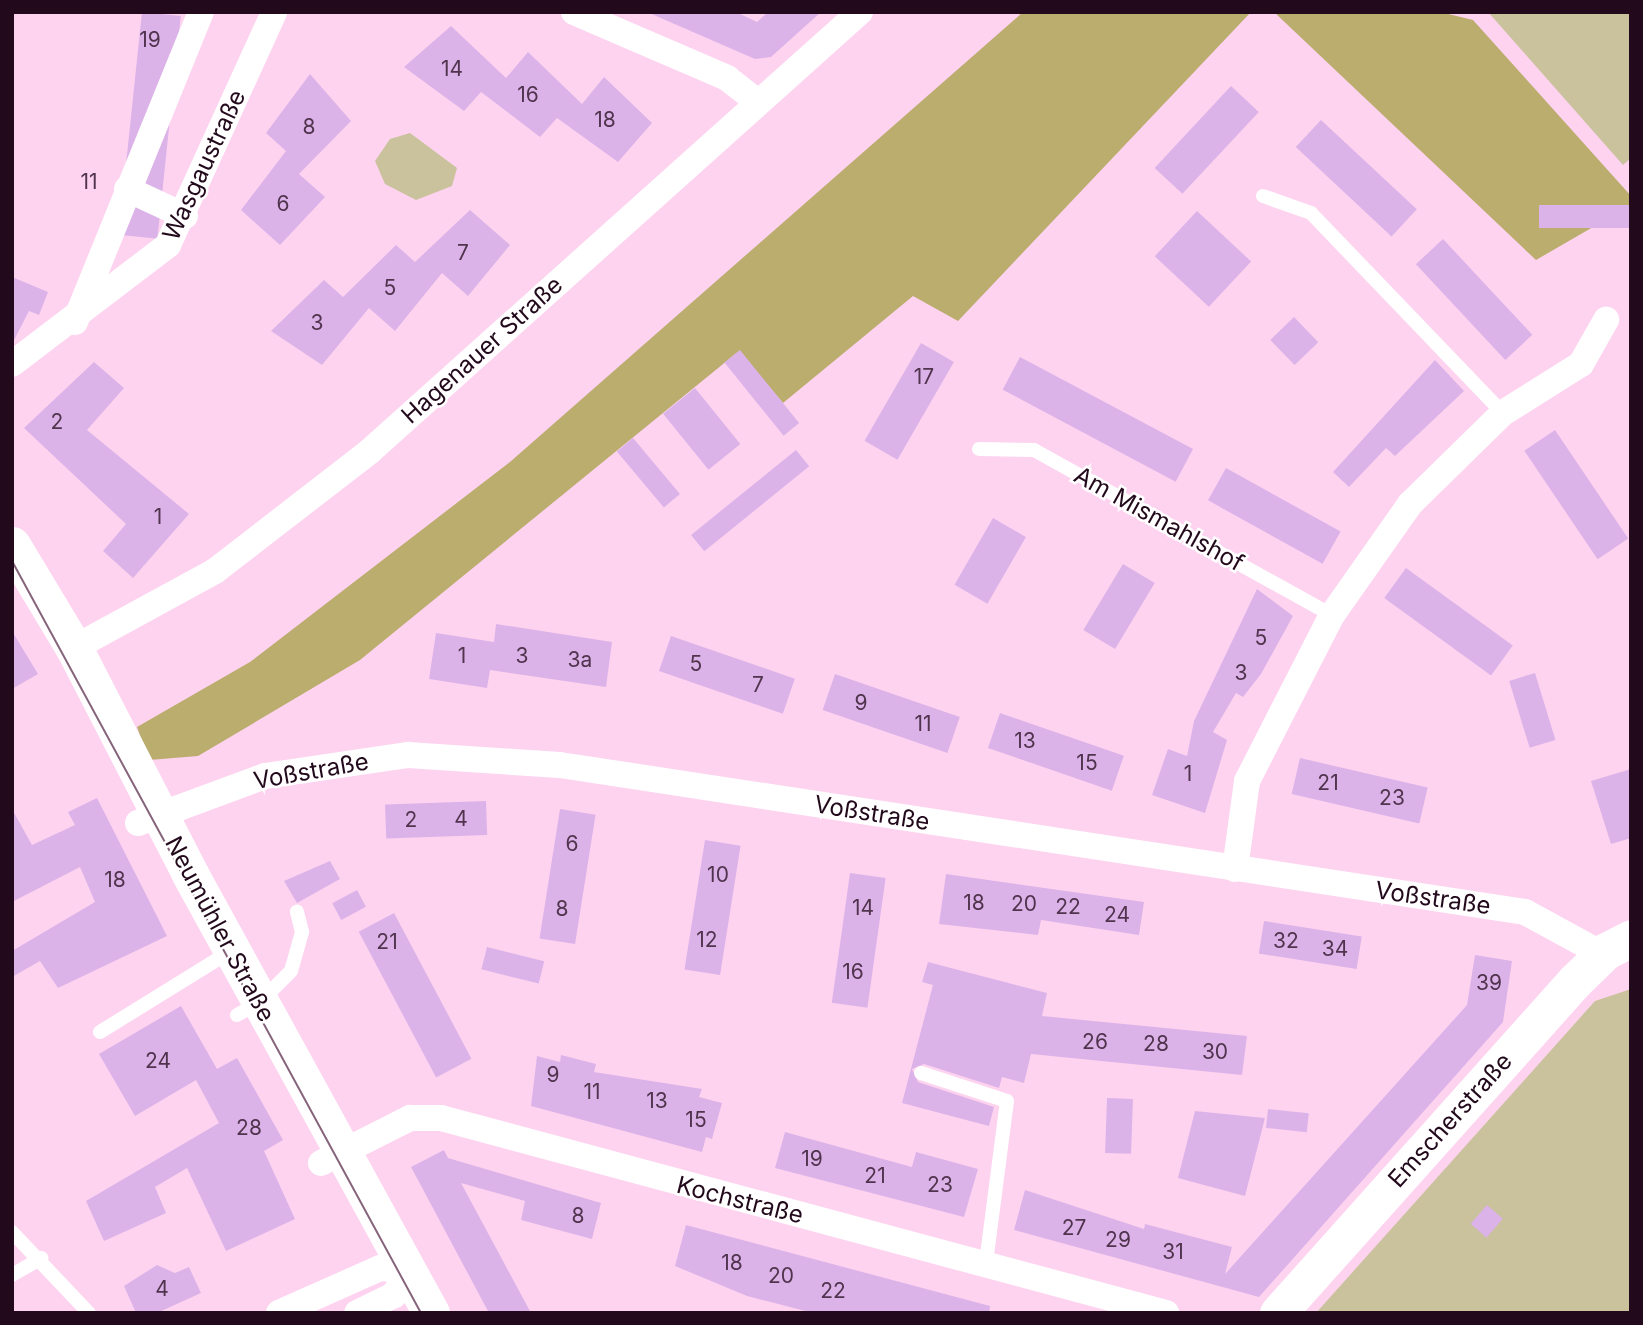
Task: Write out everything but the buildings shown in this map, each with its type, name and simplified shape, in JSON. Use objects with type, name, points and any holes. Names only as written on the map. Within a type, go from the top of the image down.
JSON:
[{"type":"main road","name":"Neumühler Straße","points":[[12,545],[75,648],[148,818]]},
{"type":"main road","name":"Neumühler Straße","points":[[12,591],[148,818],[248,1009],[332,1157],[396,1286],[431,1313]]},
{"type":"main road","name":"Emscherstraße","points":[[1278,1313],[1617,946]]},
{"type":"street","points":[[74,323],[201,12]]},
{"type":"street","name":"Wasgaustraße","points":[[12,364],[74,323],[168,245],[185,216],[274,12]]},
{"type":"street","points":[[574,12],[727,78],[758,102]]},
{"type":"street","name":"Hagenauer Straße","points":[[75,648],[215,571],[370,451],[860,12]]},
{"type":"street","points":[[127,189],[185,216]]},
{"type":"street","points":[[1235,869],[1247,781],[1332,615],[1410,504],[1503,413],[1581,364],[1606,320]]},
{"type":"street","name":"Voßstraße","points":[[148,818],[265,776],[408,755],[561,765],[1525,912],[1617,946]]},
{"type":"street","name":"Kochstraße","points":[[332,1157],[410,1118],[440,1118],[1166,1313]]},
{"type":"street","points":[[279,1313],[396,1286]]},
{"type":"street","points":[[357,1313],[396,1286]]},
{"type":"lane","points":[[1263,195],[1311,212],[1503,413]]},
{"type":"lane","name":"Am Mismahlshof","points":[[979,449],[1034,450],[1332,615]]},
{"type":"lane","points":[[248,1009],[281,984],[299,951],[297,912]]},
{"type":"lane","points":[[100,1032],[220,957]]},
{"type":"lane","points":[[921,1073],[1007,1101],[986,1263]]},
{"type":"lane","points":[[12,1232],[41,1258],[89,1313]]},
{"type":"lane","points":[[12,1275],[41,1258]]},
{"type":"shaded area","points":[[1023,12],[1251,12],[958,321],[913,296],[783,403],[739,351],[360,660],[198,756],[149,760],[137,727],[250,662],[510,462]]},
{"type":"shaded area","points":[[1274,12],[1440,12],[1473,20],[1631,196],[1631,205],[1536,260]]},
{"type":"shaded area","points":[[1488,12],[1631,12],[1631,158],[1623,165]]},
{"type":"shaded area","points":[[410,133],[457,168],[452,186],[416,200],[385,184],[375,161],[390,139]]},
{"type":"shaded area","points":[[1631,989],[1631,1313],[1316,1313],[1595,1001]]},
{"type":"tram line","points":[[12,561],[421,1313]]}]
